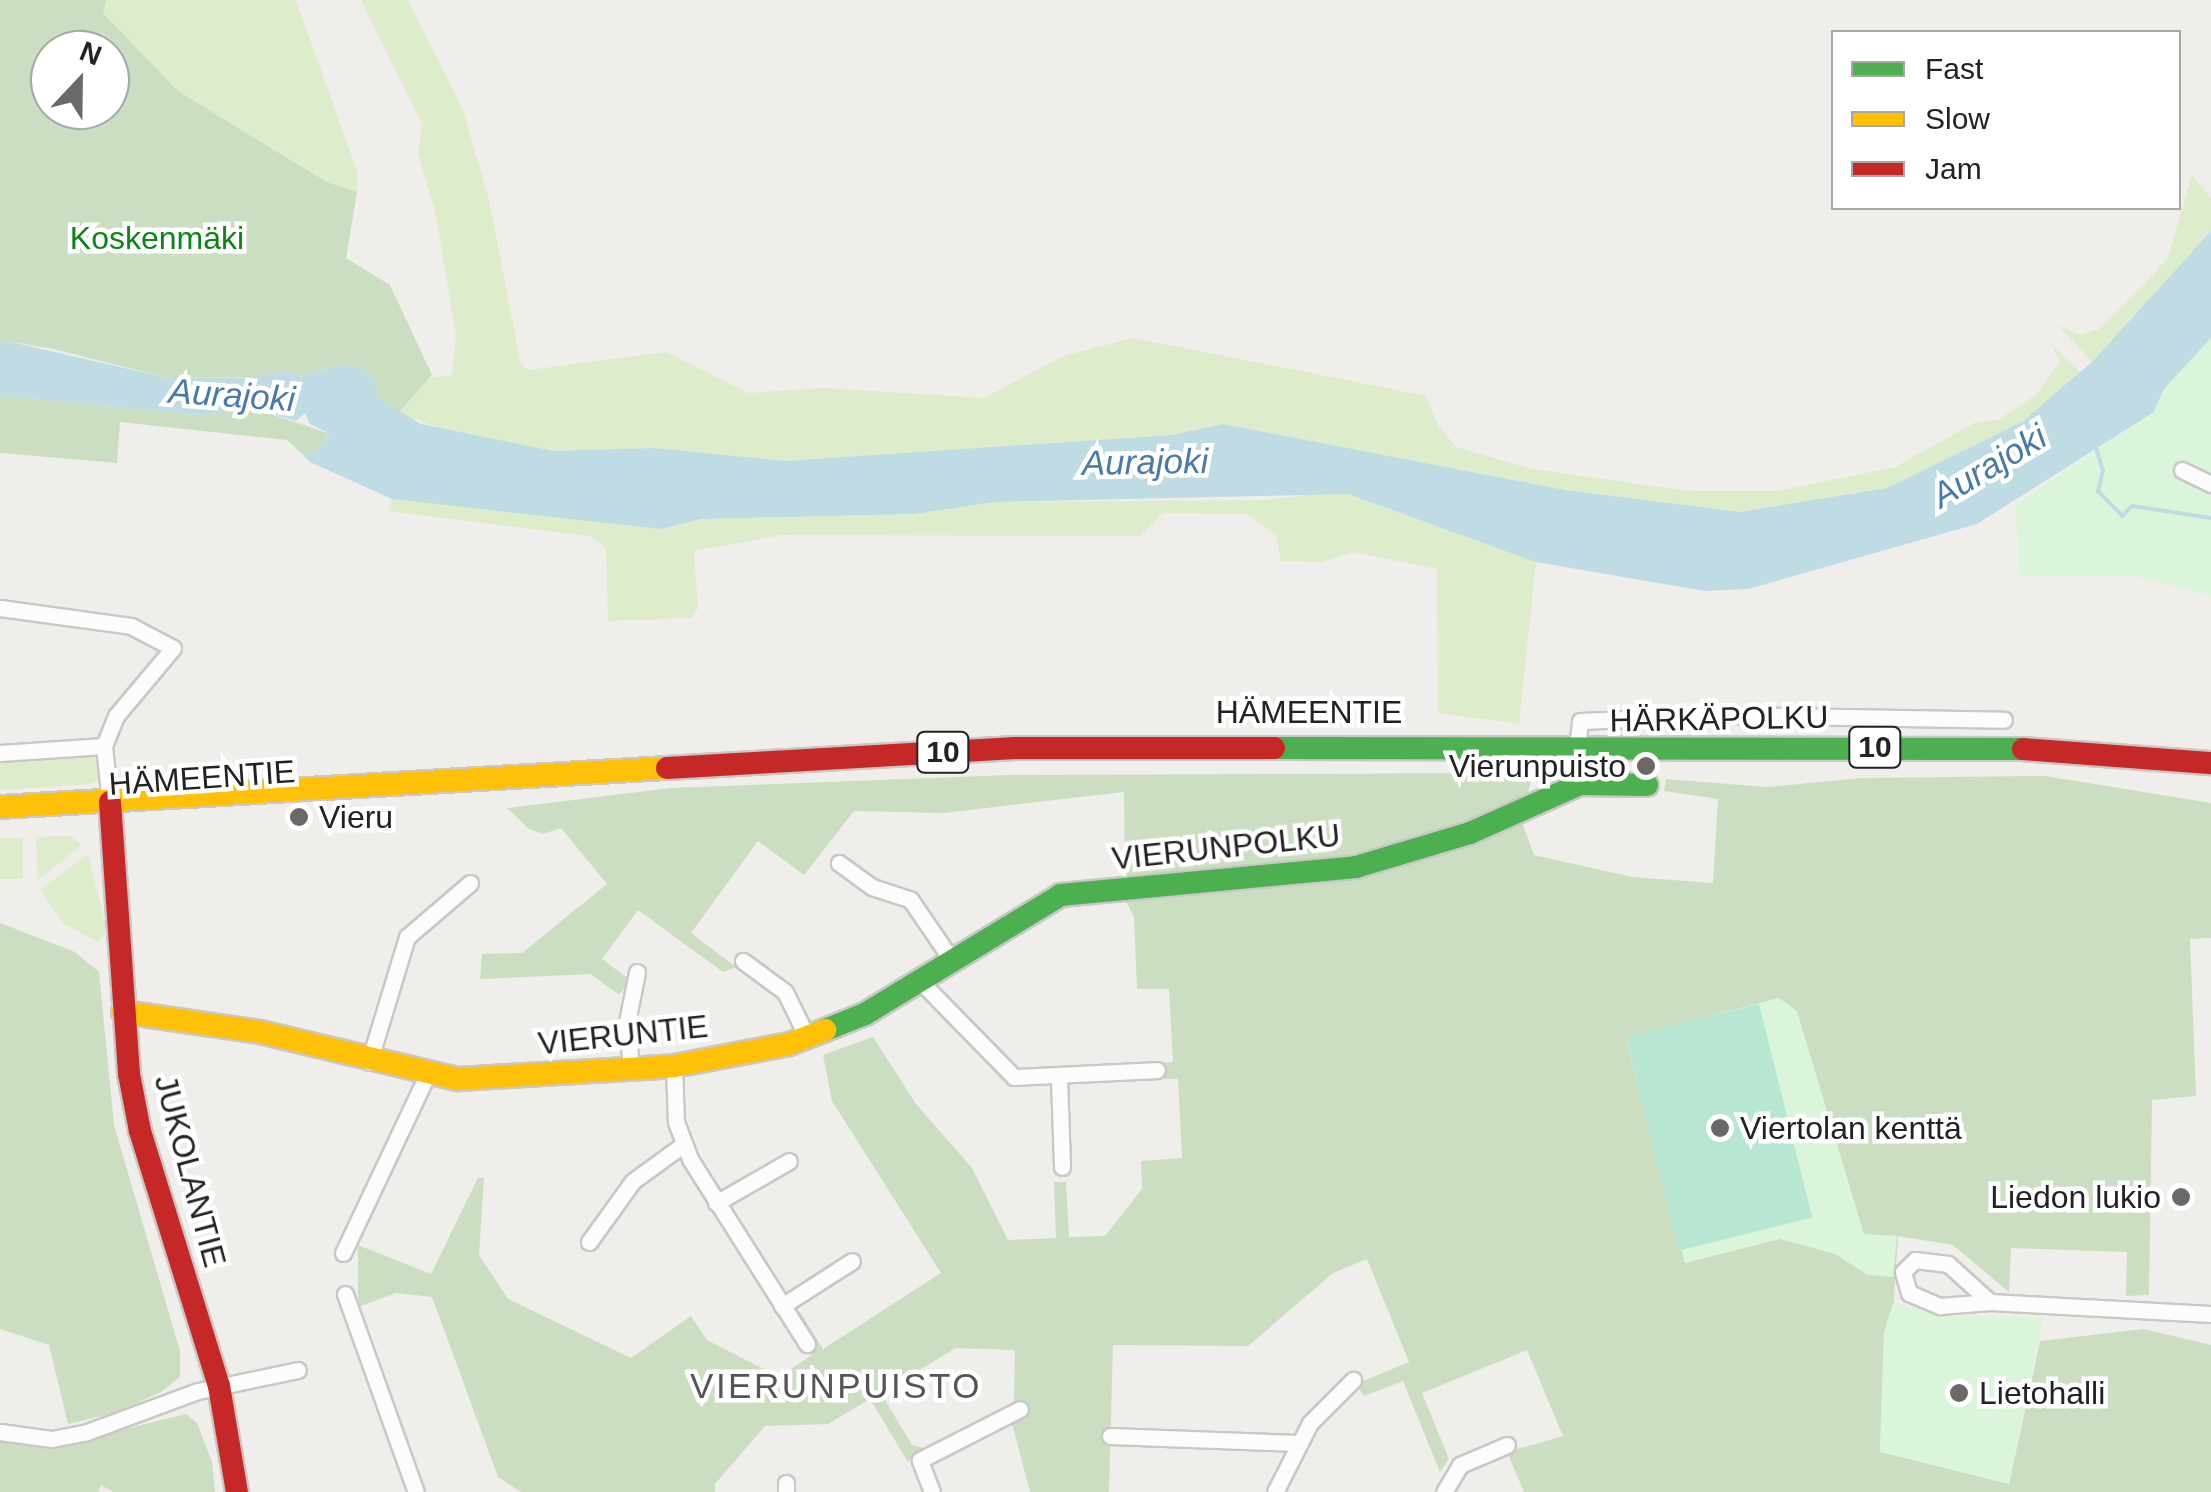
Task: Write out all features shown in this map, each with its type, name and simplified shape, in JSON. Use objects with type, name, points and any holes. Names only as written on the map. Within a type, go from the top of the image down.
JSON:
[{"type":"main road","name":"HÄMEENTIE","points":[[0,823],[406,786],[1015,748],[2001,747],[2211,763]]},
{"type":"main road","name":"VIERUNPOLKU","points":[[1096,892],[1356,868],[1470,833],[1580,784],[1646,785]]},
{"type":"main road","name":"HÄMEENTIE","points":[[0,807],[110,810]]},
{"type":"main road","name":"JUKOLANTIE","points":[[110,810],[122,1012],[140,1130],[219,1386],[237,1492]]},
{"type":"main road","name":"VIERUNTIE","points":[[122,1012],[260,1032],[427,1075],[475,1080],[674,1066],[807,1037],[923,984],[1060,895],[1096,892]]},
{"type":"street","points":[[2182,470],[2211,484]]},
{"type":"street","points":[[0,608],[131,626],[173,648],[126,701],[104,746],[110,810]]},
{"type":"street","name":"HÄRKÄPOLKU","points":[[1577,747],[1580,721],[1728,715],[2004,720]]},
{"type":"street","points":[[0,754],[104,746]]},
{"type":"street","points":[[839,863],[872,887],[910,899],[953,962]]},
{"type":"street","points":[[369,1062],[407,937],[470,883]]},
{"type":"street","points":[[743,962],[784,992],[807,1037]]},
{"type":"street","points":[[630,1068],[628,1011],[638,972]]},
{"type":"street","points":[[923,984],[1014,1076],[1059,1079],[1156,1070]]},
{"type":"street","points":[[674,1066],[676,1122],[684,1144],[716,1203],[807,1344]]},
{"type":"street","points":[[343,1253],[427,1075]]},
{"type":"street","points":[[1059,1079],[1062,1167]]},
{"type":"street","points":[[588,1242],[633,1181],[684,1144]]},
{"type":"street","points":[[716,1203],[789,1162]]},
{"type":"street","points":[[1990,1302],[1948,1264],[1915,1260],[1902,1272],[1909,1293],[1926,1304],[1990,1302],[2211,1314]]},
{"type":"street","points":[[782,1306],[852,1262]]},
{"type":"street","points":[[345,1294],[416,1492]]},
{"type":"street","points":[[0,1432],[52,1439],[87,1432],[219,1386],[298,1370]]},
{"type":"street","points":[[1275,1492],[1298,1443],[1324,1404],[1354,1380]]},
{"type":"street","points":[[932,1492],[920,1460],[1020,1410]]},
{"type":"street","points":[[1110,1436],[1298,1443]]},
{"type":"street","points":[[1444,1492],[1460,1465],[1507,1446]]},
{"type":"green space","name":"Koskenmäki","points":[[0,0],[106,0],[103,13],[119,30],[30,30],[30,130],[130,130],[130,41],[178,91],[327,182],[357,192],[346,258],[390,285],[432,375],[398,413],[378,399],[374,379],[337,365],[299,377],[168,378],[7,341],[0,345]]},
{"type":"green space","points":[[106,0],[296,0],[357,171],[357,192],[328,182],[178,91],[130,41],[130,30],[119,30],[103,13]]},
{"type":"green space","points":[[361,0],[408,0],[462,107],[488,196],[521,364],[529,370],[666,352],[748,393],[823,388],[984,398],[1063,356],[1133,338],[1426,396],[1438,425],[1456,447],[1532,469],[1689,491],[1778,491],[1895,467],[1976,422],[1998,420],[2036,395],[2060,362],[2052,345],[2081,373],[2022,422],[1887,488],[1740,512],[1565,490],[1223,424],[1173,435],[786,461],[654,448],[553,451],[470,439],[398,413],[423,379],[452,375],[456,336],[435,211],[418,153],[422,124]]},
{"type":"green space","points":[[2192,175],[2211,198],[2211,231],[2092,362],[2058,325],[2080,335],[2099,329],[2143,286],[2168,257]]},
{"type":"green space","points":[[2211,338],[2211,596],[2135,576],[2019,575],[2016,504],[2154,412],[2164,389]]},
{"type":"green space","points":[[0,396],[198,415],[256,409],[330,434],[316,451],[302,454],[287,440],[120,422],[117,463],[0,453]]},
{"type":"green space","points":[[1348,494],[1536,562],[1519,724],[1438,713],[1437,569],[1353,552],[1321,562],[1281,561],[1276,535],[1247,514],[1163,513],[1140,536],[781,535],[694,551],[698,608],[692,618],[608,621],[606,547],[589,536],[388,511],[392,499],[410,498],[661,529],[701,519],[914,514],[994,502],[1264,500]]},
{"type":"green space","points":[[104,746],[106,774],[90,784],[0,790],[0,758]]},
{"type":"green space","points":[[1533,773],[1521,819],[1534,855],[1632,877],[1713,883],[1718,799],[1664,791],[1666,779],[1766,787],[1862,778],[2045,776],[2211,803],[2211,938],[2190,939],[2196,1096],[2152,1100],[2149,1295],[2126,1296],[2127,1252],[2011,1248],[2009,1292],[1953,1245],[1898,1236],[1893,1315],[1884,1333],[1880,1451],[2009,1484],[2040,1341],[2144,1329],[2211,1345],[2211,1492],[1524,1492],[1507,1452],[1563,1436],[1527,1350],[1422,1393],[1449,1459],[1440,1472],[1403,1381],[1364,1396],[1356,1384],[1409,1362],[1367,1259],[1333,1273],[1248,1346],[1113,1345],[1109,1492],[1030,1492],[1011,1420],[988,1418],[1014,1403],[1015,1350],[956,1348],[881,1393],[912,1445],[927,1449],[908,1462],[870,1399],[828,1424],[765,1426],[715,1484],[715,1492],[521,1492],[498,1477],[432,1297],[396,1293],[358,1307],[358,1245],[431,1274],[478,1178],[484,1178],[479,1255],[508,1299],[631,1358],[691,1316],[707,1340],[779,1377],[812,1355],[789,1319],[800,1312],[823,1349],[941,1273],[832,1101],[823,1055],[873,1037],[916,1104],[972,1168],[1008,1240],[1056,1238],[1054,1182],[1066,1182],[1069,1237],[1105,1236],[1142,1189],[1141,1161],[1182,1158],[1178,1079],[1164,1079],[1163,1063],[1173,1062],[1169,989],[1137,989],[1134,917],[1125,899],[1124,792],[944,813],[854,811],[804,875],[758,841],[691,933],[736,967],[723,972],[638,910],[602,959],[630,980],[619,995],[591,974],[480,979],[482,954],[522,953],[607,884],[561,828],[543,834],[529,829],[507,808],[671,788],[1010,775]],"holes":[[[1779,998],[1682,1251],[1626,1039]]]},
{"type":"green space","points":[[70,836],[82,845],[38,880],[36,837]]},
{"type":"green space","points":[[0,838],[23,838],[23,879],[0,879]]},
{"type":"green space","points":[[88,854],[107,929],[98,942],[64,924],[40,890]]},
{"type":"green space","points":[[0,923],[75,952],[99,972],[114,1125],[180,1351],[180,1377],[161,1392],[115,1413],[68,1424],[49,1345],[0,1329]]},
{"type":"green space","name":"Viertolan kenttä","points":[[1779,998],[1797,1011],[1864,1234],[1897,1236],[1893,1277],[1868,1275],[1835,1254],[1780,1239],[1685,1263],[1626,1038]]},
{"type":"green space","name":"Viertolan kenttä","points":[[1759,1004],[1812,1217],[1679,1251],[1626,1037]]},
{"type":"green space","points":[[1893,1303],[1947,1316],[2043,1317],[2009,1484],[1880,1452],[1884,1332]]},
{"type":"green space","points":[[186,1414],[197,1423],[212,1462],[215,1492],[113,1492],[101,1485],[98,1492],[0,1492],[0,1439],[52,1447]]},
{"type":"water","name":"Aurajoki","points":[[2211,231],[2211,338],[2164,389],[2154,412],[1977,524],[1748,589],[1705,591],[1536,562],[1348,494],[994,502],[914,514],[701,519],[661,529],[392,499],[310,462],[302,454],[316,451],[330,434],[310,424],[305,413],[296,421],[256,409],[198,415],[0,396],[0,345],[7,341],[168,378],[247,378],[288,371],[300,377],[337,365],[360,367],[374,379],[379,399],[421,424],[553,451],[654,448],[786,461],[1172,435],[1223,424],[1565,490],[1740,512],[1887,488],[2022,422],[2092,362]]},
{"type":"waterway","points":[[2096,448],[2103,471],[2098,491],[2122,516],[2132,506],[2211,518]]},
{"type":"traffic: fast","points":[[1274,748],[2023,749]]},
{"type":"traffic: fast","points":[[825,1030],[865,1014],[1061,895],[1356,867],[1470,833],[1580,784],[1647,785]]},
{"type":"traffic: slow","points":[[0,807],[667,768]]},
{"type":"traffic: slow","points":[[123,1012],[260,1032],[458,1079],[674,1066],[789,1044],[825,1030]]},
{"type":"traffic: jam","points":[[667,768],[1015,748],[1274,748]]},
{"type":"traffic: jam","points":[[2023,749],[2211,763]]},
{"type":"traffic: jam","points":[[110,802],[129,1074],[140,1131],[219,1386],[237,1492]]},
{"type":"place","name":"Vierunpuisto","points":[[1646,766]]},
{"type":"place","name":"Vieru","points":[[299,817]]},
{"type":"place","name":"Viertolan kenttä","points":[[1720,1128]]},
{"type":"place","name":"Liedon lukio","points":[[2181,1197]]},
{"type":"place","name":"Lietohalli","points":[[1959,1393]]},
{"type":"district","name":"VIERUNPUISTO","points":[[836,1386]]}]
